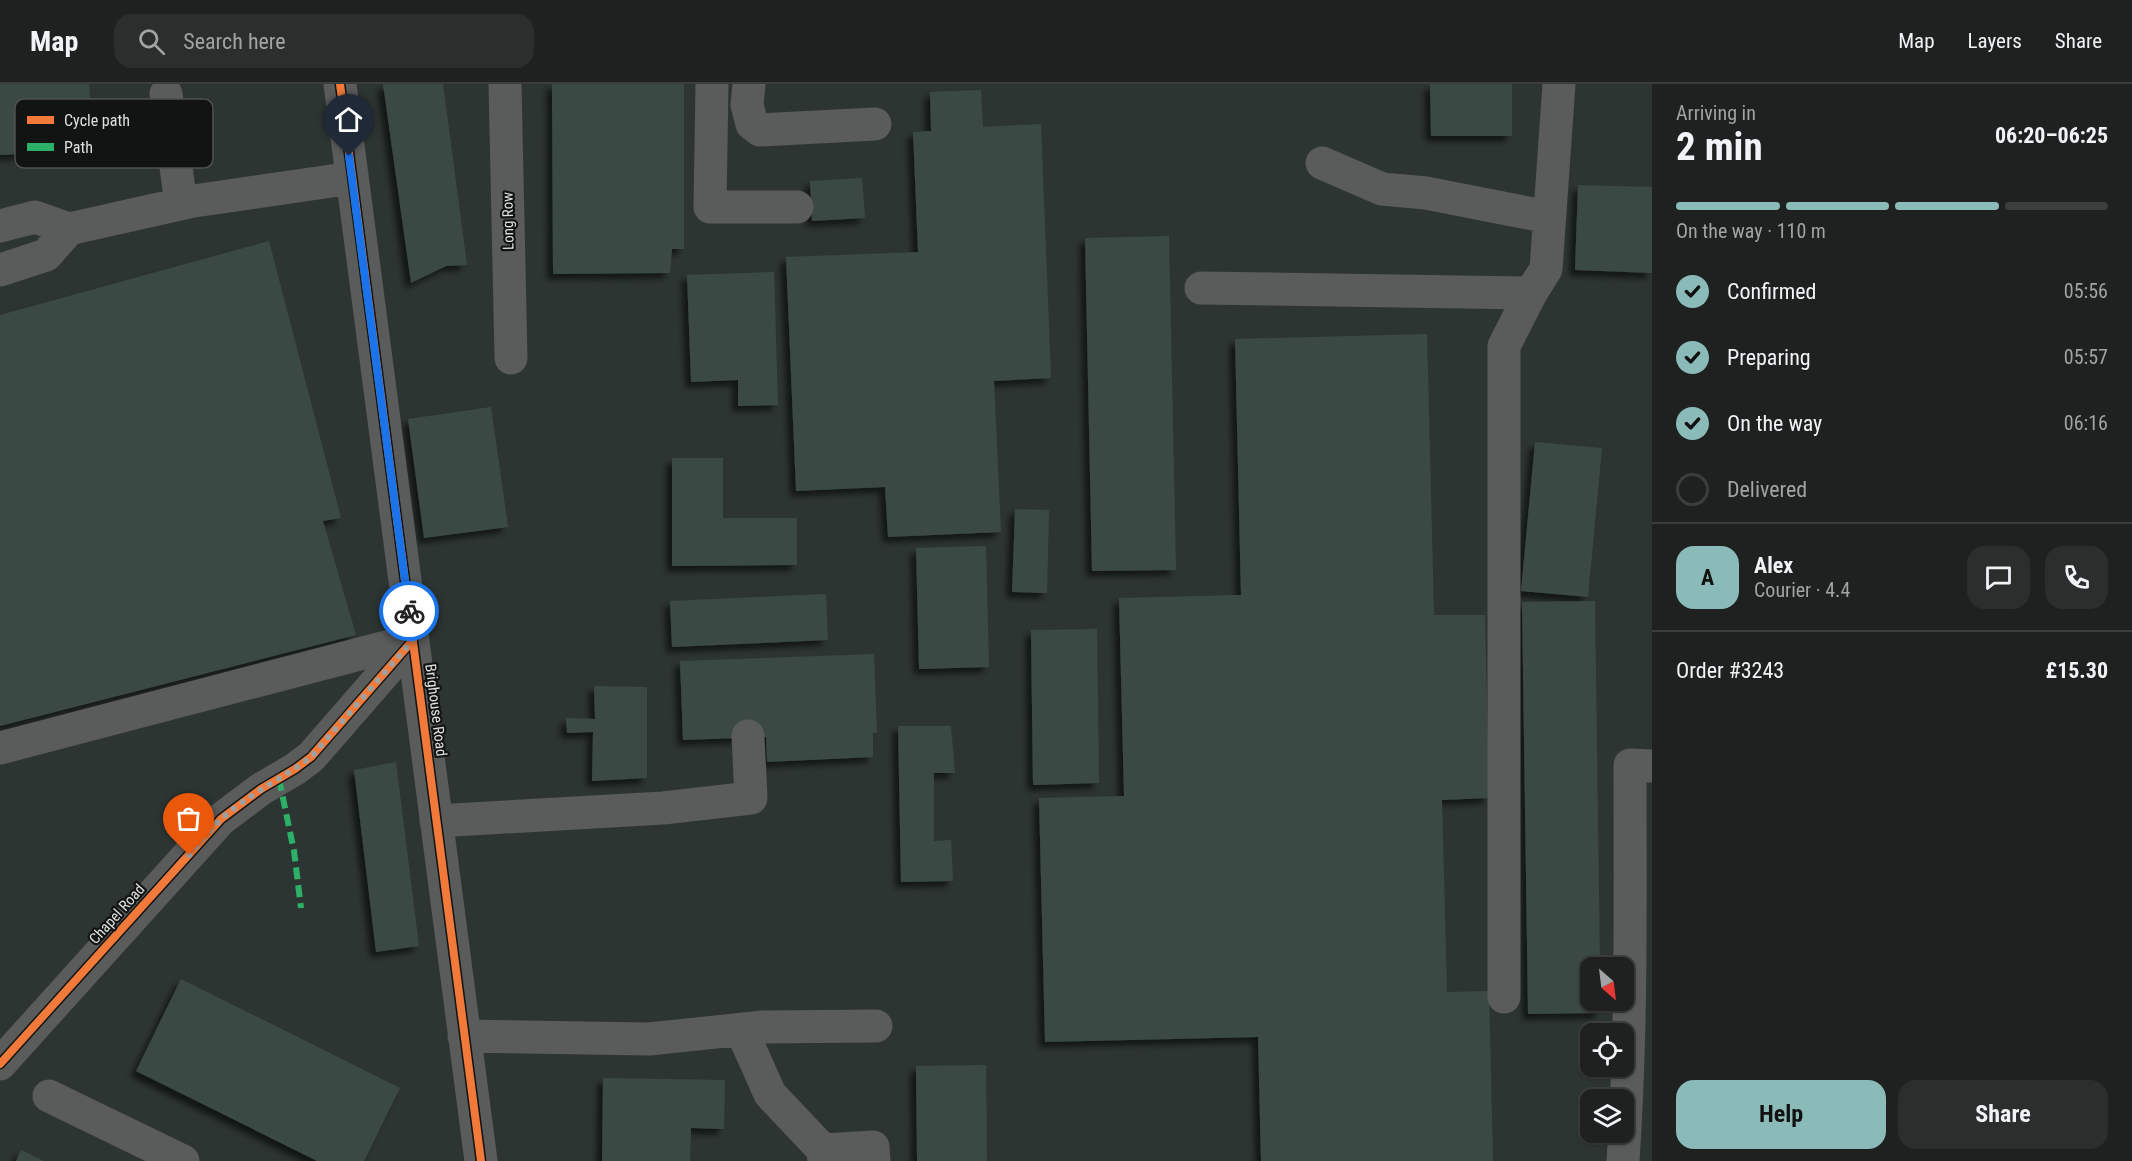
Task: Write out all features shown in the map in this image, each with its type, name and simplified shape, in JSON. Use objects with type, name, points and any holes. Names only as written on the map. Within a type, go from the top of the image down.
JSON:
[{"type":"street","name":"Brighouse Road","points":[[322,84],[341,98],[481,1161]]},
{"type":"street","name":"Long Row","points":[[505,84],[511,358]]},
{"type":"street","points":[[712,84],[710,207],[797,207]]},
{"type":"street","points":[[749,84],[747,105],[752,124],[760,130],[875,124]]},
{"type":"street","points":[[1504,997],[1504,346],[1546,269],[1559,84]]},
{"type":"street","points":[[166,94],[167,99]]},
{"type":"street","points":[[1322,163],[1382,189],[1426,193],[1533,214],[1550,215]]},
{"type":"street","points":[[176,168],[181,204]]},
{"type":"street","points":[[0,226],[34,217],[69,230],[181,204],[352,178]]},
{"type":"street","points":[[0,270],[46,255],[69,230]]},
{"type":"street","points":[[1201,288],[1531,293]]},
{"type":"street","points":[[0,748],[413,640]]},
{"type":"street","name":"Chapel Road","points":[[0,1064],[221,819],[261,789],[311,757],[413,640]]},
{"type":"street","points":[[436,820],[663,808],[751,798],[748,736]]},
{"type":"street","points":[[1623,1161],[1640,1095],[1630,969],[1630,765],[1652,765]]},
{"type":"street","points":[[465,1036],[649,1039],[763,1026],[876,1026]]},
{"type":"street","points":[[741,1029],[770,1094],[824,1156],[873,1147],[874,1161]]},
{"type":"street","points":[[49,1096],[183,1161]]},
{"type":"shaded area","points":[[0,84],[1652,84],[1652,1161],[0,1161]]},
{"type":"building","points":[[0,84],[89,84],[90,99],[15,99],[15,154],[0,155]]},
{"type":"building","points":[[383,84],[443,84],[467,265],[446,266],[411,283]]},
{"type":"building","points":[[552,84],[684,84],[684,249],[672,249],[670,273],[553,274]]},
{"type":"building","points":[[1430,84],[1512,84],[1512,136],[1431,136]]},
{"type":"building","points":[[981,90],[983,127],[1041,124],[1051,378],[994,381],[1001,532],[888,537],[885,487],[796,491],[786,257],[918,252],[913,132],[931,131],[930,92]]},
{"type":"building","points":[[862,178],[865,218],[812,221],[810,181]]},
{"type":"building","points":[[1578,185],[1652,187],[1652,273],[1575,270]]},
{"type":"building","points":[[1169,236],[1176,570],[1092,571],[1085,238]]},
{"type":"building","points":[[269,241],[341,518],[323,521],[356,635],[0,726],[0,315]]},
{"type":"building","points":[[774,272],[778,405],[738,406],[738,380],[691,382],[687,275]]},
{"type":"building","points":[[1427,334],[1434,615],[1485,615],[1489,798],[1442,800],[1447,992],[1489,991],[1493,1161],[1261,1161],[1258,1037],[1045,1042],[1039,798],[1124,796],[1119,598],[1241,595],[1235,339]]},
{"type":"building","points":[[491,407],[508,527],[424,538],[408,419]]},
{"type":"building","points":[[1535,442],[1602,448],[1588,597],[1521,591]]},
{"type":"building","points":[[672,458],[723,458],[723,518],[797,518],[797,565],[672,566]]},
{"type":"building","points":[[1015,509],[1049,510],[1047,593],[1012,592]]},
{"type":"building","points":[[986,546],[989,667],[919,669],[916,548]]},
{"type":"building","points":[[826,594],[828,640],[672,647],[670,601]]},
{"type":"building","points":[[1595,601],[1600,957],[1580,957],[1580,1011],[1600,1011],[1600,1013],[1528,1014],[1522,602]]},
{"type":"building","points":[[1097,629],[1099,783],[1033,785],[1031,630]]},
{"type":"building","points":[[874,654],[877,733],[873,733],[873,757],[767,762],[766,737],[683,740],[680,661]]},
{"type":"building","points":[[594,686],[647,687],[647,778],[592,781],[593,732],[567,733],[566,718],[595,719]]},
{"type":"building","points":[[898,726],[951,726],[955,773],[934,773],[934,841],[951,840],[953,881],[901,882]]},
{"type":"building","points":[[396,762],[419,946],[376,952],[354,770]]},
{"type":"building","points":[[181,979],[400,1088],[364,1161],[317,1161],[136,1071]]},
{"type":"building","points":[[986,1065],[987,1161],[917,1161],[916,1066]]},
{"type":"building","points":[[603,1078],[725,1080],[724,1129],[691,1128],[690,1161],[602,1161]]},
{"type":"building","points":[[21,1150],[44,1161],[16,1161]]},
{"type":"marked path","points":[[279,779],[294,851],[301,908]]},
{"type":"cycle path","points":[[340,84],[481,1161]]},
{"type":"cycle path","points":[[0,1064],[221,819],[261,789],[311,757],[413,640]]},
{"type":"way so far","points":[[189,855],[221,819],[261,789],[311,757],[413,640],[409,611]]},
{"type":"route","points":[[349,156],[409,611]]}]
